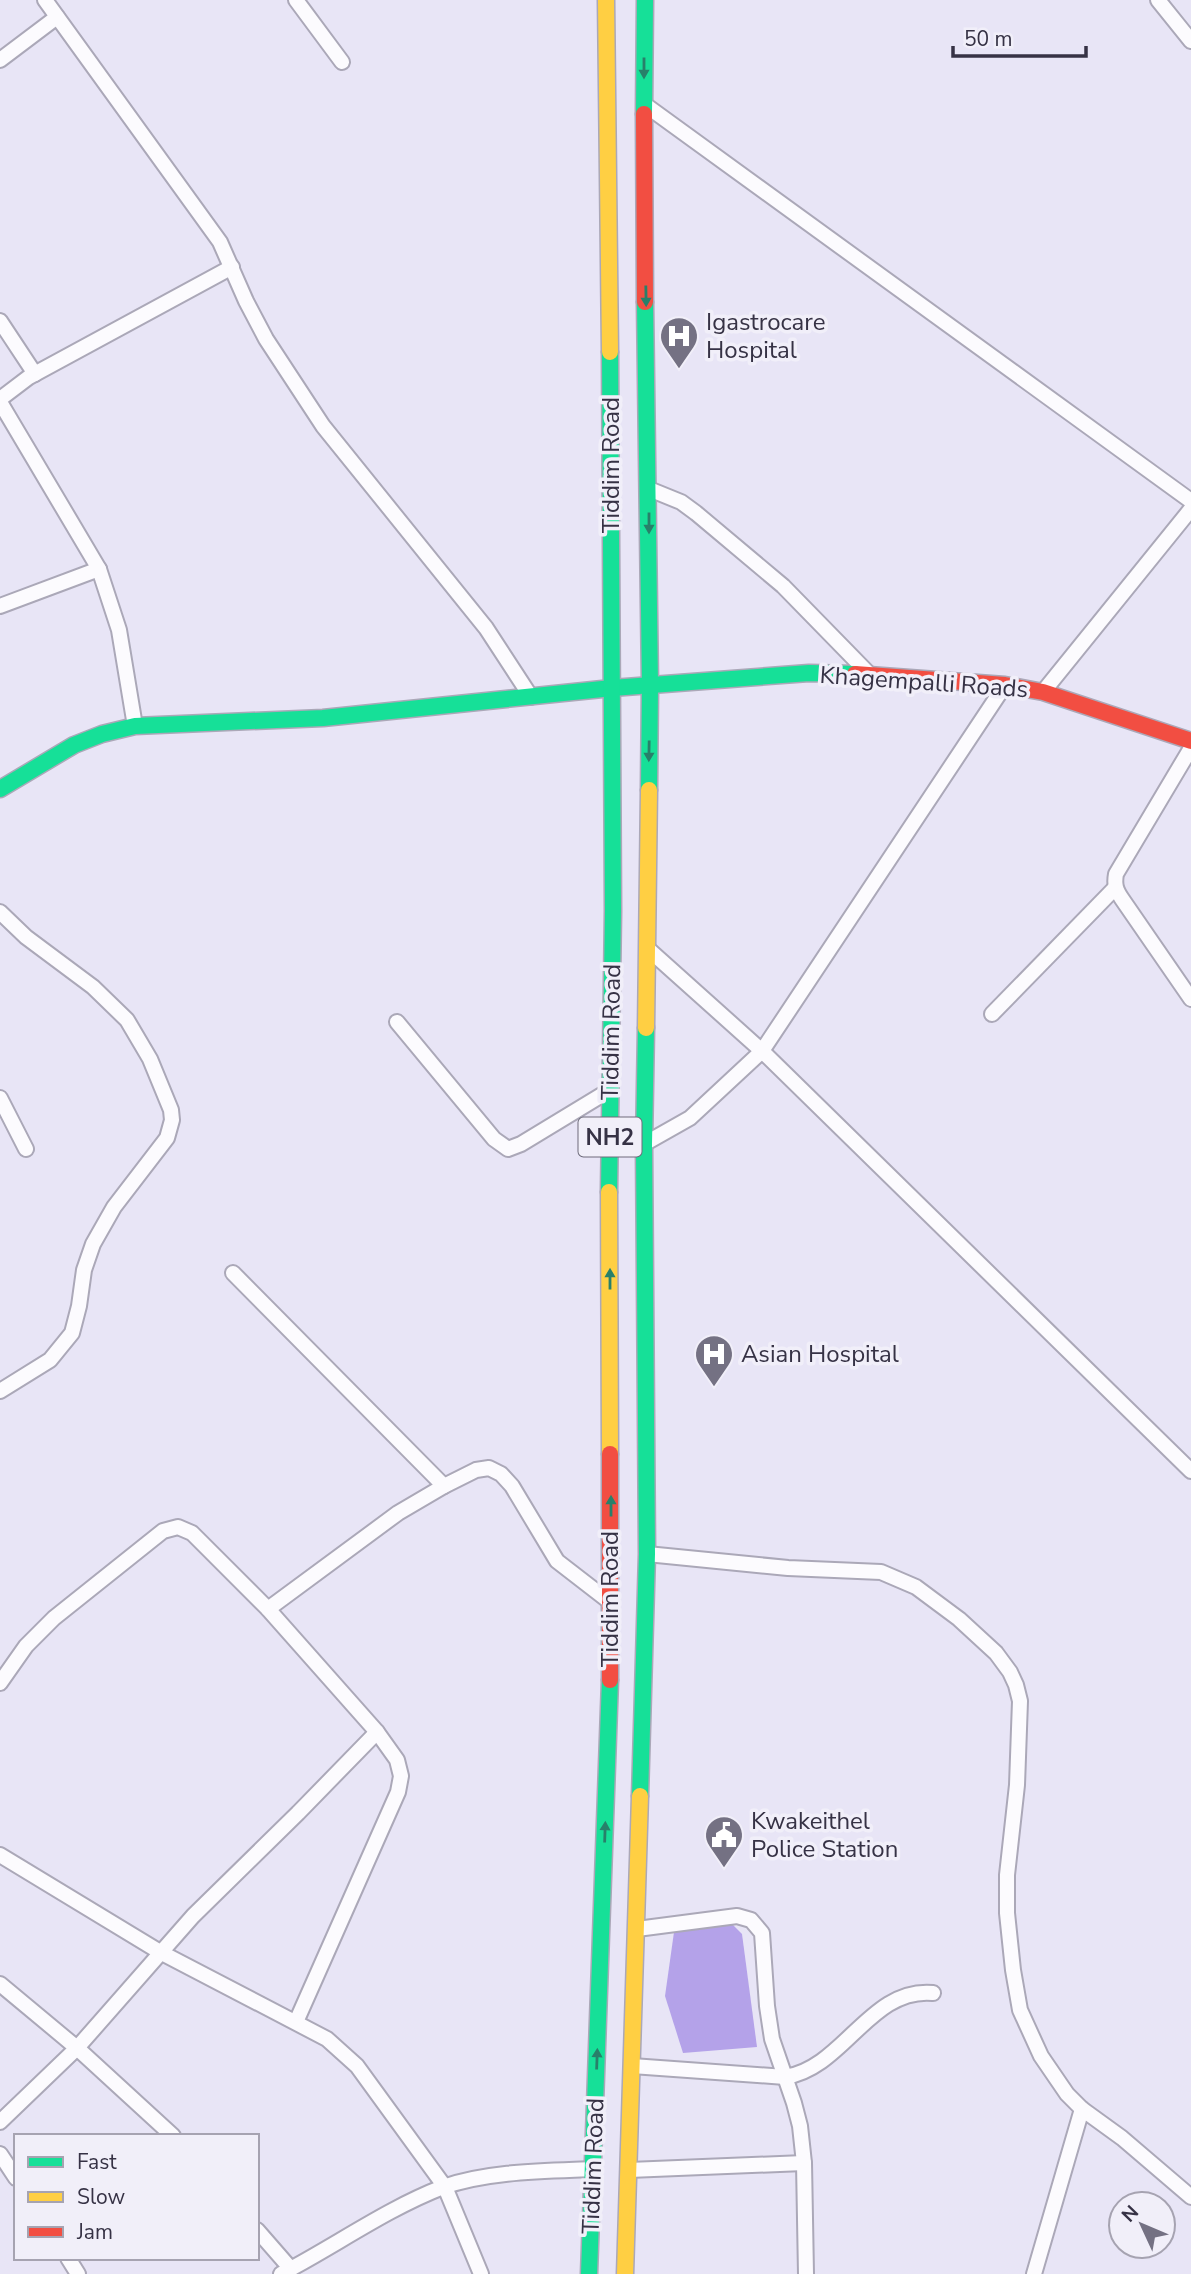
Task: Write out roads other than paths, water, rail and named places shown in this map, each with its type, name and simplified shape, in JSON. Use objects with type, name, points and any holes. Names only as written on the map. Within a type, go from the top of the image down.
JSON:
[{"type":"main road","name":"Tiddim Road","points":[[589,2274],[610,1710],[610,1090],[613,911],[606,0]]},
{"type":"main road","name":"Tiddim Road","points":[[625,2274],[647,1554],[644,1144],[650,685],[645,0]]},
{"type":"main road","name":"Khagempalli Roads","points":[[0,789],[74,745],[102,734],[135,726],[323,719],[612,688],[808,673],[869,674],[1004,685],[1043,692]]},
{"type":"main road","points":[[1043,692],[1191,741]]},
{"type":"street","points":[[45,0],[220,242],[266,339],[323,426],[486,628],[531,697]]},
{"type":"street","points":[[296,0],[342,62]]},
{"type":"street","points":[[1158,0],[1191,41]]},
{"type":"street","points":[[0,60],[57,17]]},
{"type":"street","points":[[644,104],[1191,502]]},
{"type":"street","points":[[135,726],[119,630],[99,569],[0,401],[35,374],[232,267]]},
{"type":"street","points":[[0,321],[35,374]]},
{"type":"street","points":[[649,489],[681,502],[706,521],[783,586],[869,674]]},
{"type":"street","name":"Khagempalli Roads","points":[[1043,692],[1191,509]]},
{"type":"street","points":[[0,606],[99,569]]},
{"type":"street","points":[[644,1144],[690,1118],[762,1051],[1004,685]]},
{"type":"street","points":[[1191,748],[1116,874],[1115,888],[1191,999]]},
{"type":"street","points":[[992,1014],[1115,888]]},
{"type":"street","points":[[0,912],[26,937],[93,987],[127,1020],[150,1059],[171,1111],[172,1120],[167,1138],[114,1207],[93,1244],[84,1270],[72,1333],[50,1360],[0,1391]]},
{"type":"street","points":[[645,946],[762,1051],[1191,1471]]},
{"type":"street","points":[[397,1022],[494,1139],[508,1149],[521,1144],[610,1090]]},
{"type":"street","points":[[0,1098],[26,1149]]},
{"type":"street","points":[[233,1273],[444,1486]]},
{"type":"street","points":[[268,1609],[398,1513],[475,1470],[489,1468],[501,1474],[512,1486],[557,1561],[610,1602]]},
{"type":"street","points":[[0,1683],[26,1646],[54,1618],[163,1531],[178,1527],[192,1533],[268,1609],[377,1732],[397,1760],[401,1776],[397,1792],[349,1907],[296,2022]]},
{"type":"street","points":[[647,1554],[788,1568],[881,1572],[916,1587],[959,1619],[996,1653],[1010,1672],[1020,1701],[1017,1786],[1007,1875],[1007,1913],[1020,2010],[1030,2035],[1067,2094],[1191,2197]]},
{"type":"street","points":[[0,2122],[77,2048],[160,1952],[377,1732]]},
{"type":"street","points":[[0,1855],[160,1952],[327,2039],[357,2066],[444,2187],[481,2274]]},
{"type":"street","points":[[637,1929],[737,1916],[751,1920],[762,1933],[772,2039],[800,2126],[804,2163],[806,2274]]},
{"type":"street","points":[[0,1984],[77,2048],[171,2134]]},
{"type":"street","points":[[632,2066],[796,2076],[819,2064],[898,1998],[908,1993],[933,1993]]},
{"type":"street","points":[[1034,2274],[1082,2109]]},
{"type":"street","points":[[0,2154],[14,2175]]},
{"type":"street","points":[[629,2170],[804,2163]]},
{"type":"street","points":[[259,2233],[286,2271],[406,2204],[444,2187],[497,2175],[593,2169]]},
{"type":"place","name":"Igastrocare Hospital","points":[[679,370]]},
{"type":"place","name":"Asian Hospital","points":[[714,1388]]},
{"type":"place","name":"Kwakeithel Police Station","points":[[724,1869]]}]
